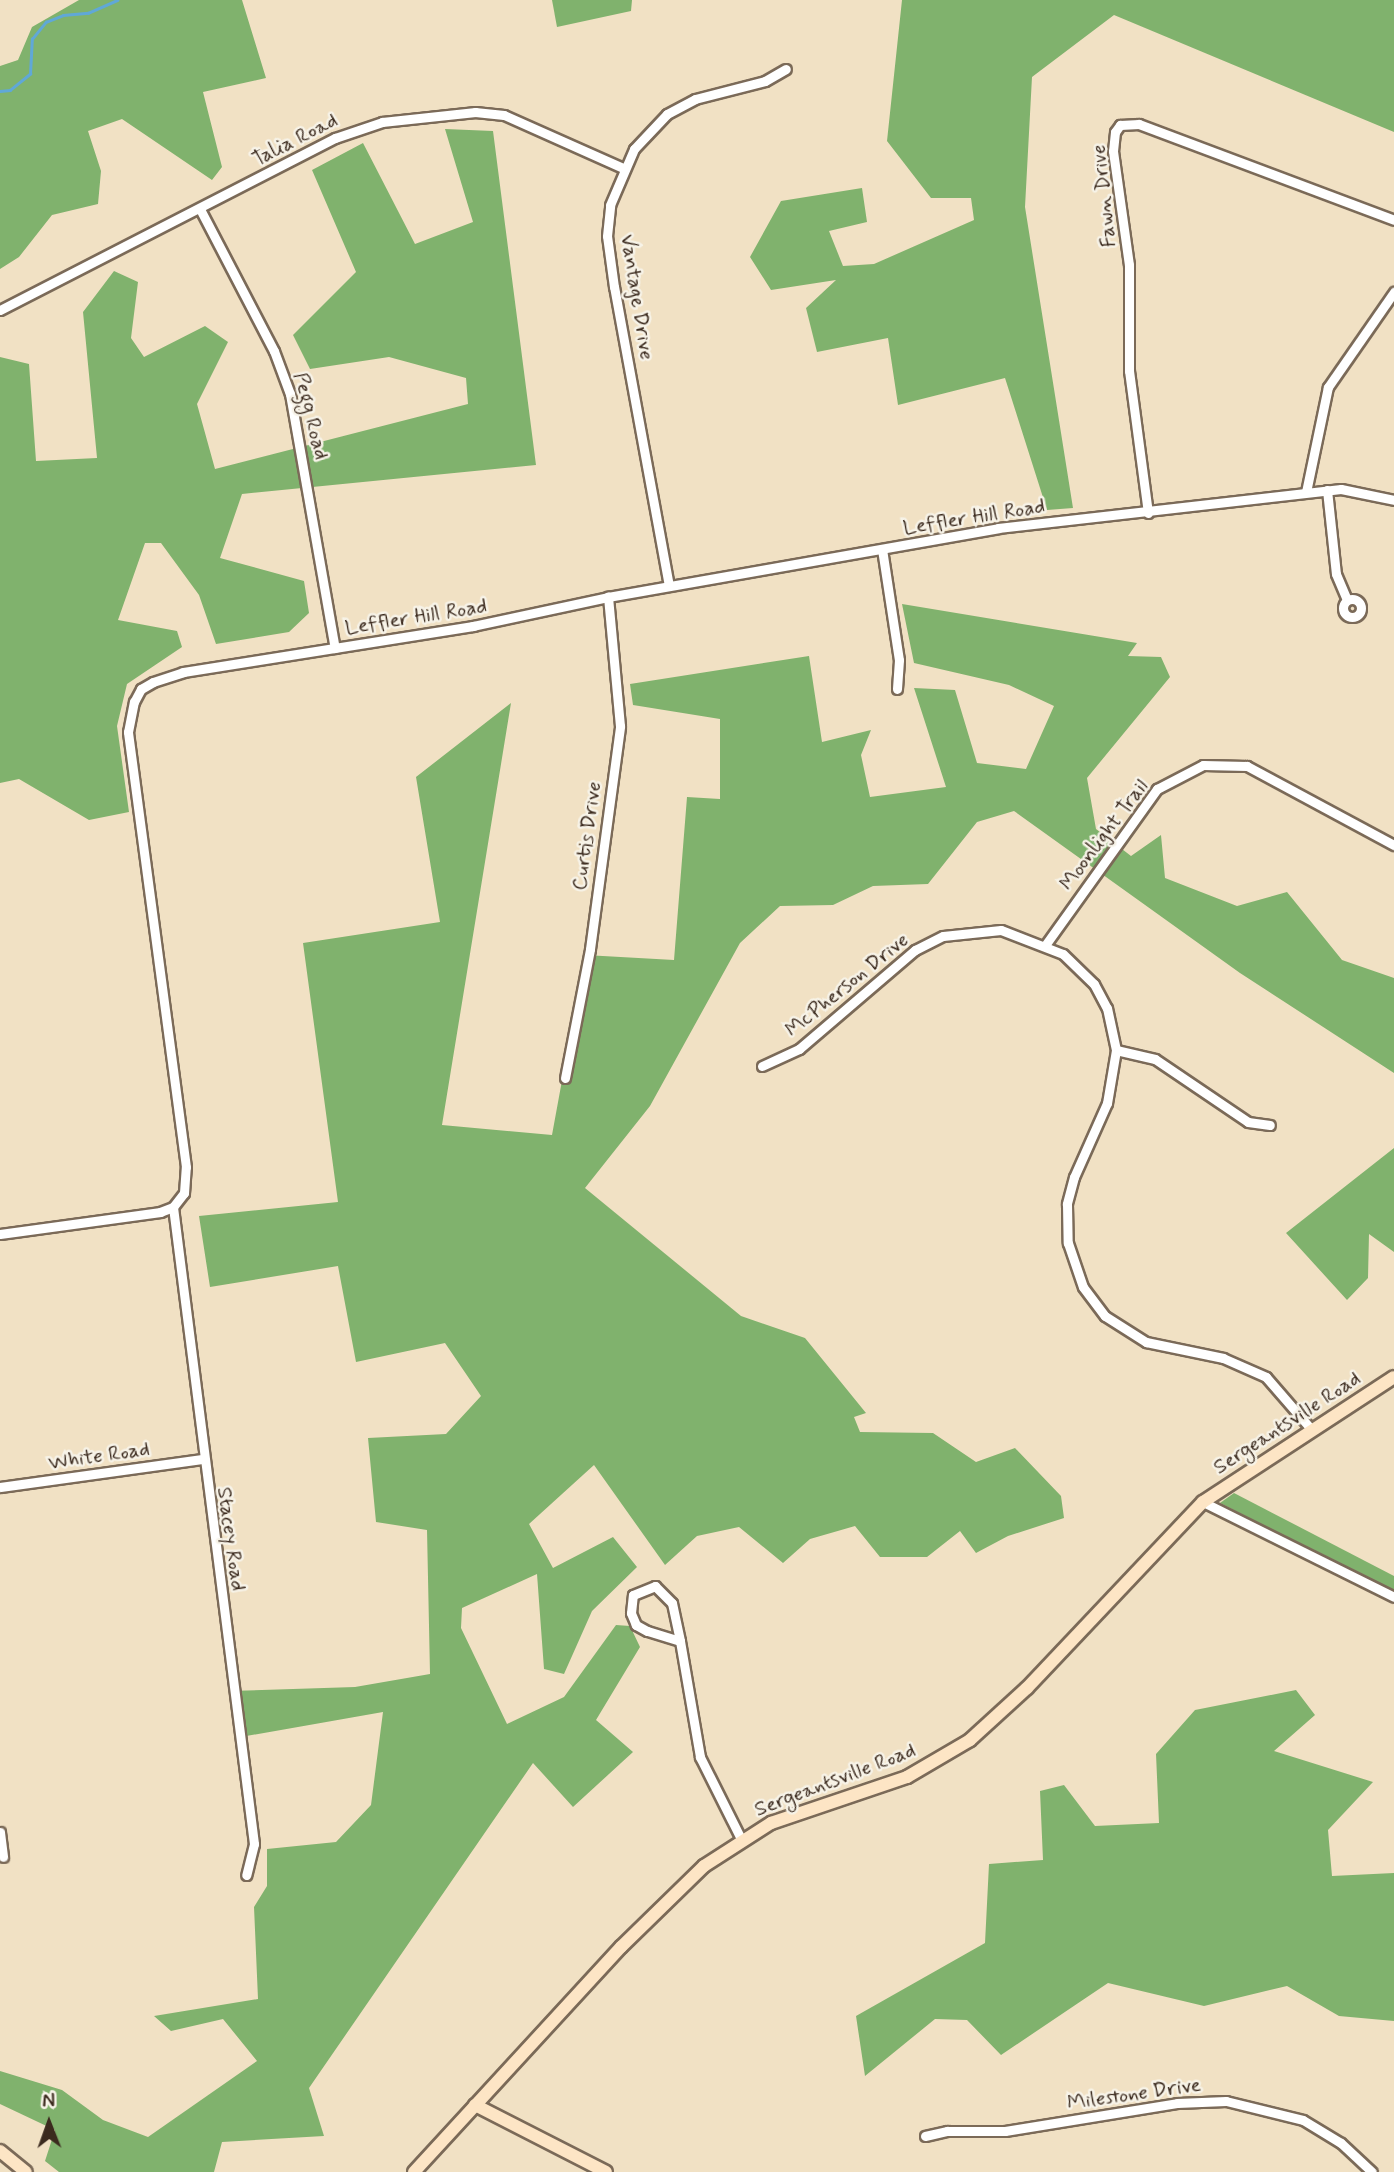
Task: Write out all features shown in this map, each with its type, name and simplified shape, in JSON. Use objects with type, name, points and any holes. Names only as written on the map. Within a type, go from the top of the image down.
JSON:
[{"type":"main road","name":"Sergeantsville Road","points":[[414,2172],[664,1902],[741,1839],[793,1814],[907,1777],[970,1740],[1027,1688],[1203,1502],[1394,1377]]},
{"type":"main road","points":[[475,2105],[606,2172]]},
{"type":"main road","points":[[0,2151],[26,2172]]},
{"type":"street","name":"Vantage Drive","points":[[669,586],[609,252],[610,205],[623,168],[644,136],[680,106],[709,93],[765,81],[786,69]]},
{"type":"street","name":"Talia Road","points":[[0,310],[348,132],[382,122],[490,113],[519,119],[623,168]]},
{"type":"street","name":"Fawn Drive","points":[[1147,513],[1129,371],[1129,265],[1113,151],[1115,132],[1120,125],[1139,124],[1394,220]]},
{"type":"street","name":"Pegg Road","points":[[200,209],[274,351],[290,394],[335,648]]},
{"type":"street","points":[[1306,492],[1328,387],[1394,292]]},
{"type":"street","name":"Leffler Hill Road","points":[[173,1207],[184,1193],[186,1167],[128,732],[129,716],[141,690],[167,676],[474,626],[608,597],[998,528],[1147,513],[1327,490],[1356,489],[1394,500]]},
{"type":"street","points":[[1327,490],[1336,574],[1347,600]]},
{"type":"street","points":[[882,549],[899,660],[897,689]]},
{"type":"street","name":"Curtis Drive","points":[[565,1078],[590,949],[620,726],[608,597]]},
{"type":"street","name":"Moonlight Trail","points":[[1046,944],[1157,789],[1203,765],[1233,763],[1263,772],[1394,845]]},
{"type":"street","name":"McPherson Drive","points":[[762,1066],[799,1049],[915,950],[943,936],[1001,930],[1046,944],[1076,963],[1094,984],[1107,1008],[1116,1050],[1107,1102],[1074,1177],[1067,1204],[1068,1243],[1080,1281],[1092,1302],[1130,1334],[1164,1348],[1238,1362],[1266,1377],[1311,1429]]},
{"type":"street","points":[[1116,1050],[1155,1059],[1248,1122],[1270,1125]]},
{"type":"street","points":[[0,1234],[173,1207]]},
{"type":"street","name":"Stacey Road","points":[[173,1207],[254,1844],[246,1875]]},
{"type":"street","name":"White Road","points":[[0,1487],[203,1459]]},
{"type":"street","points":[[1203,1502],[1394,1598]]},
{"type":"street","points":[[680,1641],[636,1625],[630,1603],[639,1589],[655,1586],[668,1594],[680,1641],[700,1756],[741,1839]]},
{"type":"street","points":[[0,1832],[3,1857]]},
{"type":"street","name":"Milestone Drive","points":[[925,2136],[935,2132],[1005,2131],[1177,2103],[1226,2101],[1303,2120],[1341,2143],[1372,2172]]},
{"type":"green space","points":[[79,0],[242,0],[266,78],[203,92],[222,167],[212,180],[122,119],[88,131],[101,171],[98,204],[52,215],[19,257],[0,269],[0,66],[18,60],[32,27]]},
{"type":"green space","points":[[552,0],[632,0],[631,11],[557,27]]},
{"type":"green space","points":[[902,0],[1394,0],[1394,132],[1114,15],[1032,77],[1025,207],[1073,508],[1047,510],[1005,378],[898,405],[888,338],[817,352],[806,308],[836,280],[771,290],[750,257],[781,201],[862,188],[867,222],[829,231],[843,266],[874,264],[974,220],[971,198],[931,198],[887,141]]},
{"type":"green space","points":[[445,129],[493,131],[536,465],[242,494],[220,558],[304,581],[309,613],[289,632],[216,644],[199,595],[161,543],[145,543],[118,620],[177,631],[182,647],[127,684],[117,726],[129,812],[89,820],[19,779],[0,783],[0,357],[29,364],[36,461],[97,458],[83,312],[114,271],[138,282],[131,338],[144,357],[205,326],[228,342],[197,404],[215,469],[468,404],[466,378],[389,357],[310,369],[293,335],[356,272],[312,170],[363,143],[415,244],[473,222]]},
{"type":"green space","points":[[902,604],[1137,643],[1128,656],[1161,657],[1170,677],[1087,778],[1096,829],[1131,856],[1161,835],[1165,878],[1237,906],[1287,892],[1342,960],[1394,978],[1394,1073],[1240,973],[1014,811],[977,822],[928,884],[873,886],[833,905],[780,906],[740,943],[650,1106],[585,1188],[741,1316],[805,1338],[866,1413],[854,1417],[860,1432],[933,1433],[976,1462],[1015,1448],[1061,1496],[1064,1518],[1008,1536],[976,1553],[960,1531],[927,1557],[880,1557],[855,1526],[810,1539],[783,1563],[739,1527],[697,1536],[665,1565],[594,1465],[529,1524],[553,1568],[613,1537],[637,1567],[592,1611],[564,1674],[544,1669],[537,1574],[462,1608],[461,1628],[507,1724],[564,1697],[616,1625],[630,1626],[640,1647],[596,1720],[633,1752],[573,1807],[533,1763],[309,2088],[324,2136],[222,2142],[214,2172],[59,2172],[45,2161],[55,2130],[0,2104],[0,2071],[62,2090],[103,2120],[148,2137],[257,2061],[223,2019],[171,2031],[154,2016],[258,1999],[254,1907],[267,1886],[267,1849],[336,1842],[371,1805],[383,1712],[235,1738],[229,1691],[355,1687],[430,1674],[427,1530],[376,1522],[368,1438],[446,1434],[481,1396],[445,1343],[356,1362],[338,1266],[210,1287],[199,1216],[338,1202],[303,943],[440,922],[416,777],[511,703],[442,1125],[552,1135],[585,955],[674,960],[687,797],[720,799],[720,719],[633,705],[630,684],[809,656],[822,742],[871,730],[861,755],[870,797],[946,787],[914,688],[955,690],[977,763],[1026,769],[1054,706],[1009,685],[914,663]]},
{"type":"green space","points":[[1394,1148],[1394,1252],[1369,1234],[1368,1278],[1347,1300],[1286,1233]]},
{"type":"green space","points":[[1234,1493],[1394,1576],[1394,1592],[1220,1503]]},
{"type":"green space","points":[[1296,1690],[1315,1715],[1274,1751],[1373,1782],[1328,1830],[1332,1876],[1394,1873],[1394,2021],[1339,2016],[1287,1986],[1204,2006],[1108,1983],[1001,2055],[967,2020],[935,2019],[865,2076],[856,2016],[985,1943],[989,1864],[1043,1860],[1040,1791],[1064,1785],[1095,1826],[1159,1823],[1156,1754],[1195,1710]]},
{"type":"waterway","points":[[0,91],[10,90],[30,74],[32,39],[46,22],[63,15],[88,13],[117,0]]}]
